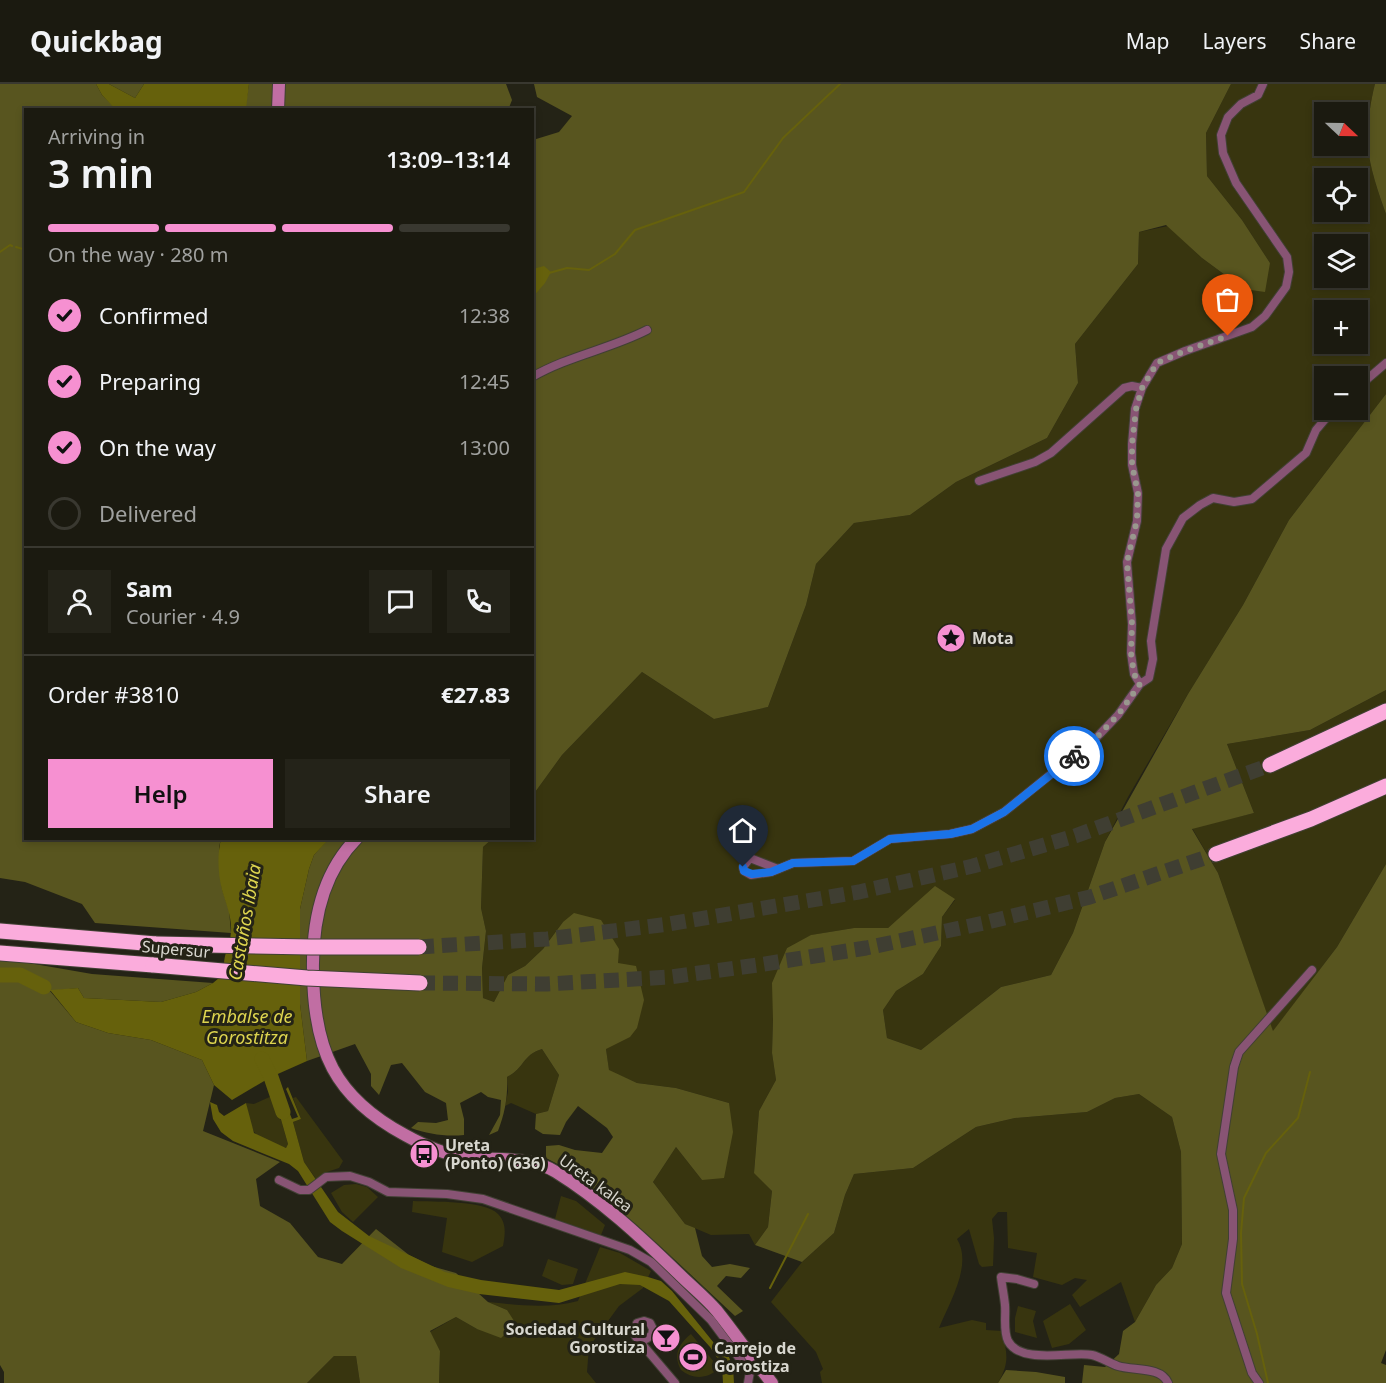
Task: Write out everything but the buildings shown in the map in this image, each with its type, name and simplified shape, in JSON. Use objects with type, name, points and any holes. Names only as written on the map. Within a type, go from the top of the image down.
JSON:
[{"type":"highway","points":[[1270,765],[1386,711]]},
{"type":"highway","points":[[1216,854],[1311,819],[1386,786]]},
{"type":"highway","name":"Supersur","points":[[0,931],[156,944],[311,947],[419,946]]},
{"type":"highway","name":"Supersur","points":[[0,953],[307,978],[420,984]]},
{"type":"street","points":[[278,108],[279,84]]},
{"type":"street","points":[[1140,684],[1134,674],[1131,653],[1127,562],[1137,520],[1138,493],[1132,465],[1132,444],[1136,409],[1142,388],[1157,363],[1252,327],[1266,316],[1286,287],[1287,257],[1236,183],[1223,153],[1221,135],[1228,117],[1241,104],[1258,95],[1263,84]]},
{"type":"street","points":[[534,376],[546,369],[624,342],[647,330]]},
{"type":"street","points":[[1368,378],[1386,363]]},
{"type":"street","points":[[980,481],[1035,462],[1051,453],[1124,388],[1132,386],[1142,388]]},
{"type":"street","points":[[778,869],[793,863],[853,861],[890,839],[950,834],[972,829],[1004,812],[1097,737],[1118,715],[1140,684],[1149,678],[1153,659],[1150,641],[1166,549],[1183,518],[1213,498],[1234,502],[1252,499],[1306,453],[1316,430],[1324,420]]},
{"type":"street","name":"Ureta kalea","points":[[355,840],[345,851],[333,871],[324,892],[316,921],[313,991],[319,1035],[326,1057],[346,1090],[368,1112],[386,1125],[420,1143],[442,1152],[465,1157],[538,1163],[582,1190],[631,1229],[716,1310],[754,1364],[772,1383]]},
{"type":"street","points":[[1259,1383],[1252,1373],[1226,1293],[1233,1239],[1233,1210],[1221,1154],[1234,1067],[1239,1052],[1312,970]]},
{"type":"street","name":"Ureta kalea","points":[[279,1180],[293,1188],[309,1190],[326,1177],[350,1176],[369,1182],[388,1192],[447,1194],[483,1199],[630,1250],[643,1256],[711,1320],[743,1363],[754,1364]]},
{"type":"street","points":[[1034,1284],[1001,1277],[1006,1333],[1014,1348],[1022,1352],[1046,1356],[1092,1355],[1117,1366],[1161,1374],[1168,1383]]},
{"type":"street","points":[[639,1339],[675,1383]]},
{"type":"street","points":[[748,1383],[754,1364]]},
{"type":"shaded area","points":[[0,84],[96,84],[102,95],[115,108],[24,108],[24,840],[221,840],[219,847],[222,889],[229,910],[231,933],[95,923],[82,904],[25,882],[0,878]]},
{"type":"shaded area","points":[[109,84],[144,84],[135,98]]},
{"type":"shaded area","points":[[249,84],[506,84],[512,100],[509,108],[245,108]]},
{"type":"shaded area","points":[[534,84],[1231,84],[1206,133],[1207,176],[1242,220],[1270,263],[1265,292],[1244,289],[1202,258],[1166,225],[1139,232],[1138,264],[1075,344],[1078,383],[1047,438],[956,482],[910,515],[854,523],[816,564],[806,605],[768,707],[714,719],[642,672],[562,755],[534,794],[534,140],[559,132],[572,116],[537,97]]},
{"type":"shaded area","points":[[1231,84],[1375,84],[1368,130],[1368,102],[1314,102],[1314,156],[1368,156],[1368,145],[1372,171],[1386,214],[1386,394],[1368,417],[1368,366],[1314,366],[1314,420],[1366,420],[1289,520],[1243,605],[1128,797],[1105,842],[1073,933],[1051,975],[1001,987],[921,1050],[887,1038],[883,1010],[896,991],[923,974],[941,946],[942,917],[955,900],[908,911],[888,928],[854,928],[812,935],[787,948],[773,1019],[772,1053],[776,1080],[759,1111],[754,1172],[772,1191],[768,1227],[755,1245],[749,1234],[711,1235],[685,1224],[653,1182],[676,1147],[702,1180],[729,1103],[676,1088],[637,1083],[609,1071],[606,1049],[618,963],[563,922],[543,949],[525,966],[508,975],[494,1002],[483,998],[482,968],[486,931],[481,908],[483,847],[491,840],[534,840],[534,794],[562,755],[642,672],[714,719],[768,707],[806,605],[816,564],[854,523],[910,515],[956,482],[1047,438],[1078,383],[1075,344],[1138,264],[1139,232],[1168,226],[1202,258],[1244,289],[1270,263],[1242,220],[1207,176],[1206,133]]},
{"type":"shaded area","points":[[1375,84],[1386,84],[1386,214],[1372,171],[1368,145]]},
{"type":"shaded area","points":[[1386,394],[1386,690],[1310,730],[1227,744],[1254,813],[1192,829],[1218,873],[1273,1031],[1337,947],[1386,864],[1386,1350],[1381,1363],[1386,1365],[1386,1383],[1082,1383],[1084,1365],[1105,1367],[1119,1354],[1123,1331],[1135,1322],[1156,1285],[1172,1268],[1182,1244],[1181,1152],[1172,1117],[1139,1094],[1115,1098],[1087,1112],[1015,1118],[976,1127],[913,1168],[854,1174],[834,1233],[802,1262],[755,1245],[768,1227],[772,1191],[754,1173],[759,1111],[776,1080],[772,1053],[772,983],[787,948],[811,935],[854,928],[888,928],[935,886],[955,899],[942,917],[941,946],[923,974],[896,991],[883,1010],[887,1038],[921,1050],[1001,987],[1051,975],[1073,933],[1105,842],[1188,694],[1243,605],[1289,520]]},
{"type":"shaded area","points":[[1386,690],[1386,864],[1337,947],[1273,1032],[1218,873],[1192,828],[1254,813],[1227,744],[1310,730]]},
{"type":"shaded area","points":[[327,840],[491,840],[483,847],[481,908],[486,931],[482,968],[483,998],[494,1002],[508,975],[525,966],[543,949],[563,922],[574,913],[601,920],[619,949],[618,963],[636,966],[644,1000],[637,1028],[630,1037],[606,1049],[609,1070],[637,1083],[676,1088],[729,1103],[733,1132],[724,1178],[702,1180],[676,1147],[653,1182],[685,1224],[695,1228],[702,1256],[712,1267],[730,1264],[750,1268],[741,1278],[726,1276],[717,1286],[743,1311],[735,1316],[606,1198],[571,1172],[546,1158],[546,1146],[559,1145],[575,1150],[602,1153],[613,1137],[607,1128],[578,1106],[560,1135],[543,1134],[535,1129],[536,1114],[548,1111],[559,1075],[542,1049],[527,1058],[517,1070],[507,1077],[504,1111],[498,1131],[489,1135],[500,1115],[501,1100],[488,1097],[481,1092],[460,1103],[464,1119],[464,1135],[430,1133],[411,1128],[418,1122],[436,1123],[448,1120],[446,1103],[425,1092],[402,1063],[391,1065],[379,1095],[371,1086],[371,1074],[355,1044],[307,1061],[300,1004],[300,909],[314,855]]},
{"type":"shaded area","points":[[0,958],[92,974],[213,983],[196,992],[161,1002],[84,998],[78,988],[50,991],[76,1022],[108,1033],[151,1040],[202,1060],[214,1085],[203,1131],[280,1162],[256,1179],[260,1206],[290,1223],[318,1257],[342,1264],[376,1229],[409,1255],[431,1266],[456,1273],[488,1302],[507,1310],[516,1324],[501,1338],[477,1329],[456,1317],[430,1331],[440,1351],[439,1383],[360,1383],[356,1356],[334,1356],[307,1383],[4,1383],[4,1372],[0,1365]]},
{"type":"shaded area","points":[[542,1049],[559,1075],[548,1111],[536,1114],[511,1103],[505,1106],[508,1092],[507,1077],[517,1070],[527,1058]]},
{"type":"shaded area","points":[[1139,1094],[1172,1117],[1181,1152],[1182,1244],[1172,1268],[1156,1285],[1135,1322],[1121,1282],[1080,1307],[1072,1295],[1087,1280],[1075,1278],[1062,1285],[1033,1277],[1037,1253],[1008,1248],[1007,1212],[998,1212],[992,1219],[993,1266],[982,1267],[979,1264],[969,1229],[957,1239],[961,1249],[961,1272],[939,1328],[972,1320],[986,1323],[986,1330],[1002,1331],[1006,1358],[998,1383],[822,1383],[820,1372],[823,1369],[816,1352],[771,1302],[802,1262],[834,1233],[854,1174],[913,1168],[976,1127],[1015,1118],[1087,1112],[1115,1098]]},
{"type":"shaded area","points":[[274,1095],[288,1144],[286,1148],[256,1134],[248,1115],[246,1103],[254,1104]]},
{"type":"shaded area","points":[[296,1097],[343,1161],[339,1168],[324,1173],[316,1179],[304,1162],[293,1122],[301,1119],[293,1098]]},
{"type":"shaded area","points":[[356,1184],[367,1187],[378,1197],[353,1222],[342,1212],[331,1193],[344,1185]]},
{"type":"shaded area","points":[[561,1196],[576,1201],[605,1225],[601,1235],[555,1219]]},
{"type":"shaded area","points":[[413,1201],[471,1204],[491,1209],[503,1221],[505,1233],[503,1246],[472,1262],[442,1252],[447,1218],[412,1212]]},
{"type":"shaded area","points":[[600,1247],[620,1253],[651,1271],[643,1288],[619,1306],[589,1347],[587,1372],[596,1383],[439,1383],[440,1351],[430,1332],[456,1317],[477,1329],[507,1310],[488,1302],[544,1306],[578,1301]]},
{"type":"shaded area","points":[[548,1259],[578,1269],[573,1284],[562,1285],[542,1276]]},
{"type":"shaded area","points":[[1070,1304],[1086,1330],[1069,1344],[1052,1348],[1043,1321]]},
{"type":"shaded area","points":[[1018,1306],[1036,1311],[1033,1321],[1037,1338],[1015,1332]]},
{"type":"shaded area","name":"Carrejo de Gorostiza","points":[[691,1334],[719,1368],[715,1372],[695,1377],[681,1370],[677,1360],[678,1350]]},
{"type":"shaded area","points":[[334,1356],[356,1356],[360,1383],[307,1383]]},
{"type":"shaded area","points":[[1006,1370],[1065,1377],[1065,1383],[998,1383]]},
{"type":"water","points":[[96,84],[109,84],[135,98],[144,84],[249,84],[246,108],[114,108],[102,95]]},
{"type":"water","points":[[544,266],[551,272],[534,296],[534,269]]},
{"type":"water","name":"Embalse de Gorostitza","points":[[221,840],[328,840],[314,855],[300,909],[300,1004],[307,1061],[271,1077],[232,1100],[214,1085],[202,1060],[151,1040],[108,1033],[76,1022],[50,990],[78,988],[84,998],[161,1002],[196,992],[225,973],[224,962],[231,926],[220,878]]},
{"type":"water","points":[[288,1087],[301,1119],[293,1122],[304,1162],[338,1212],[369,1236],[445,1272],[481,1280],[559,1290],[625,1272],[661,1281],[672,1291],[722,1353],[727,1352],[733,1367],[734,1383],[723,1383],[722,1365],[710,1347],[669,1301],[640,1285],[620,1284],[559,1303],[479,1294],[448,1287],[401,1268],[342,1231],[330,1222],[298,1171],[289,1164],[233,1141],[221,1132],[213,1119],[210,1102],[217,1105],[219,1112],[224,1116],[246,1103],[254,1133],[286,1148],[288,1144],[274,1095],[281,1092],[292,1119],[298,1117],[286,1089]]},
{"type":"waterway","points":[[549,273],[567,268],[589,270],[615,254],[635,230],[744,192],[783,138],[840,84]]},
{"type":"waterway","points":[[0,252],[12,246]]},
{"type":"waterway","points":[[16,247],[24,249]]},
{"type":"waterway","points":[[0,975],[20,975],[44,987]]},
{"type":"waterway","points":[[262,1059],[283,1112]]},
{"type":"waterway","points":[[1268,1383],[1257,1334],[1242,1284],[1241,1233],[1244,1198],[1266,1153],[1298,1118],[1310,1072]]},
{"type":"waterway","points":[[770,1288],[808,1214]]},
{"type":"tunnel","points":[[419,947],[547,939],[669,924],[859,892],[973,866],[1075,836],[1270,765]]},
{"type":"tunnel","points":[[420,983],[547,984],[670,977],[866,948],[984,923],[1090,897],[1216,854]]},
{"type":"way so far","points":[[1074,756],[1118,715],[1140,684],[1134,674],[1131,653],[1131,597],[1127,562],[1137,520],[1138,493],[1132,465],[1132,444],[1136,409],[1142,388],[1157,363],[1228,336]]},
{"type":"place","name":"Mota","points":[[951,638]]},
{"type":"place","name":"Ureta (Ponto) (636)","points":[[424,1154]]},
{"type":"place","name":"Sociedad Cultural Gorostiza","points":[[666,1338]]},
{"type":"place","name":"Carrejo de Gorostiza","points":[[693,1357]]},
{"type":"route","points":[[743,867],[744,871],[752,874],[771,872],[793,863],[853,861],[890,839],[950,834],[972,829],[1004,812],[1074,756]]},
{"type":"water label","name":"Castaños ibaia","points":[[244,922]]}]
